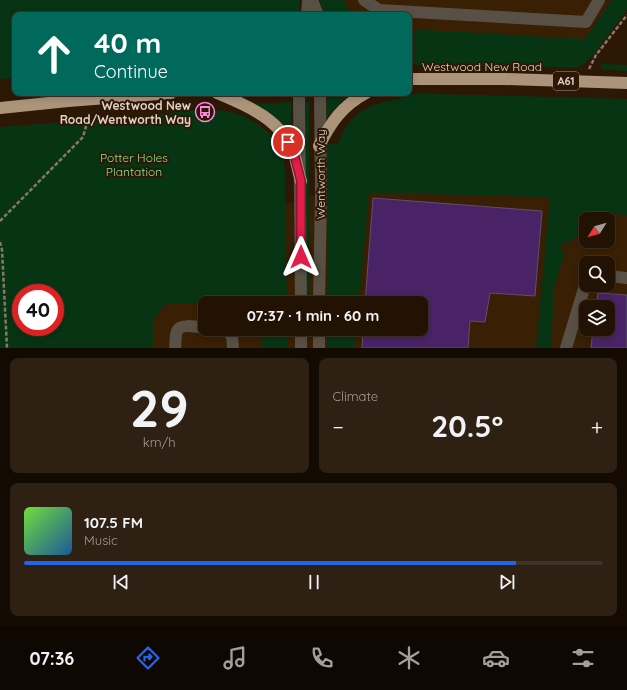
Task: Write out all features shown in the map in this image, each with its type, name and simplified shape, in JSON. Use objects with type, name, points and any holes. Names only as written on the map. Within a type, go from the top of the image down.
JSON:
[{"type":"highway","name":"Westwood New Road","points":[[412,79],[505,79],[627,83]]},
{"type":"highway","points":[[0,108],[138,96]]},
{"type":"highway","points":[[224,96],[256,110],[279,130],[288,142],[294,154],[301,181]]},
{"type":"highway","points":[[319,146],[340,112],[361,96]]},
{"type":"street","points":[[307,12],[308,0]]},
{"type":"street","points":[[312,0],[317,12]]},
{"type":"street","points":[[364,0],[379,10],[586,22],[599,0]]},
{"type":"street","name":"Wentworth Way","points":[[300,96],[301,296]]},
{"type":"street","name":"Wentworth Way","points":[[319,296],[321,194],[319,146],[320,96]]},
{"type":"street","points":[[615,277],[627,278]]},
{"type":"street","points":[[566,348],[583,292]]},
{"type":"street","points":[[175,348],[176,332],[179,328],[198,328]]},
{"type":"street","points":[[232,336],[233,348]]},
{"type":"street","points":[[300,336],[300,348]]},
{"type":"street","points":[[319,336],[319,348]]},
{"type":"path","points":[[582,81],[596,55],[627,15]]},
{"type":"path","points":[[0,221],[83,137],[94,100]]},
{"type":"path","points":[[0,242],[2,250],[7,348]]},
{"type":"shaded area","points":[[334,0],[627,0],[627,5],[584,64],[412,42],[412,12],[342,12]]},
{"type":"shaded area","points":[[358,182],[627,197],[627,348],[21,348],[21,336],[64,336],[64,284],[21,284],[21,242],[262,212]]},
{"type":"green space","points":[[0,0],[299,0],[299,12],[12,12],[12,78],[0,79]]},
{"type":"green space","points":[[320,0],[344,0],[347,8],[352,12],[324,12]]},
{"type":"green space","points":[[612,0],[627,0],[627,10],[594,54],[584,64],[575,68],[412,65],[412,29],[585,39]]},
{"type":"green space","points":[[601,64],[627,65],[627,71],[601,69]]},
{"type":"green space","points":[[412,93],[627,99],[627,215],[615,214],[615,212],[579,212],[579,233],[570,243],[564,242],[560,251],[565,252],[554,288],[551,348],[536,348],[550,197],[369,193],[360,296],[327,296],[327,193],[319,146],[338,143],[349,124],[362,111],[389,101],[400,99],[400,96],[412,96]]},
{"type":"green space","points":[[346,97],[326,119],[327,98]]},
{"type":"green space","points":[[291,102],[291,138],[253,104]]},
{"type":"green space","points":[[306,102],[309,102],[309,296],[306,296]]},
{"type":"green space","name":"Potter Holes Plantation","points":[[192,110],[230,112],[241,115],[256,123],[269,133],[279,146],[285,169],[287,296],[198,296],[198,303],[166,303],[153,321],[153,348],[0,348],[0,127],[152,115]]},
{"type":"green space","points":[[262,336],[287,336],[287,348],[261,348]]},
{"type":"green space","points":[[327,336],[355,336],[354,348],[327,348]]},
{"type":"building","points":[[373,198],[542,211],[535,296],[490,293],[485,322],[470,321],[468,348],[362,348],[363,336],[428,336],[428,296],[366,296]]},
{"type":"building","points":[[598,293],[627,295],[627,348],[591,348],[592,336],[615,336],[615,300],[597,300]]},
{"type":"place","name":"Westwood New Road/Wentworth Way","points":[[205,112]]},
{"type":"route","points":[[288,142],[294,154],[301,181],[301,257]]}]
